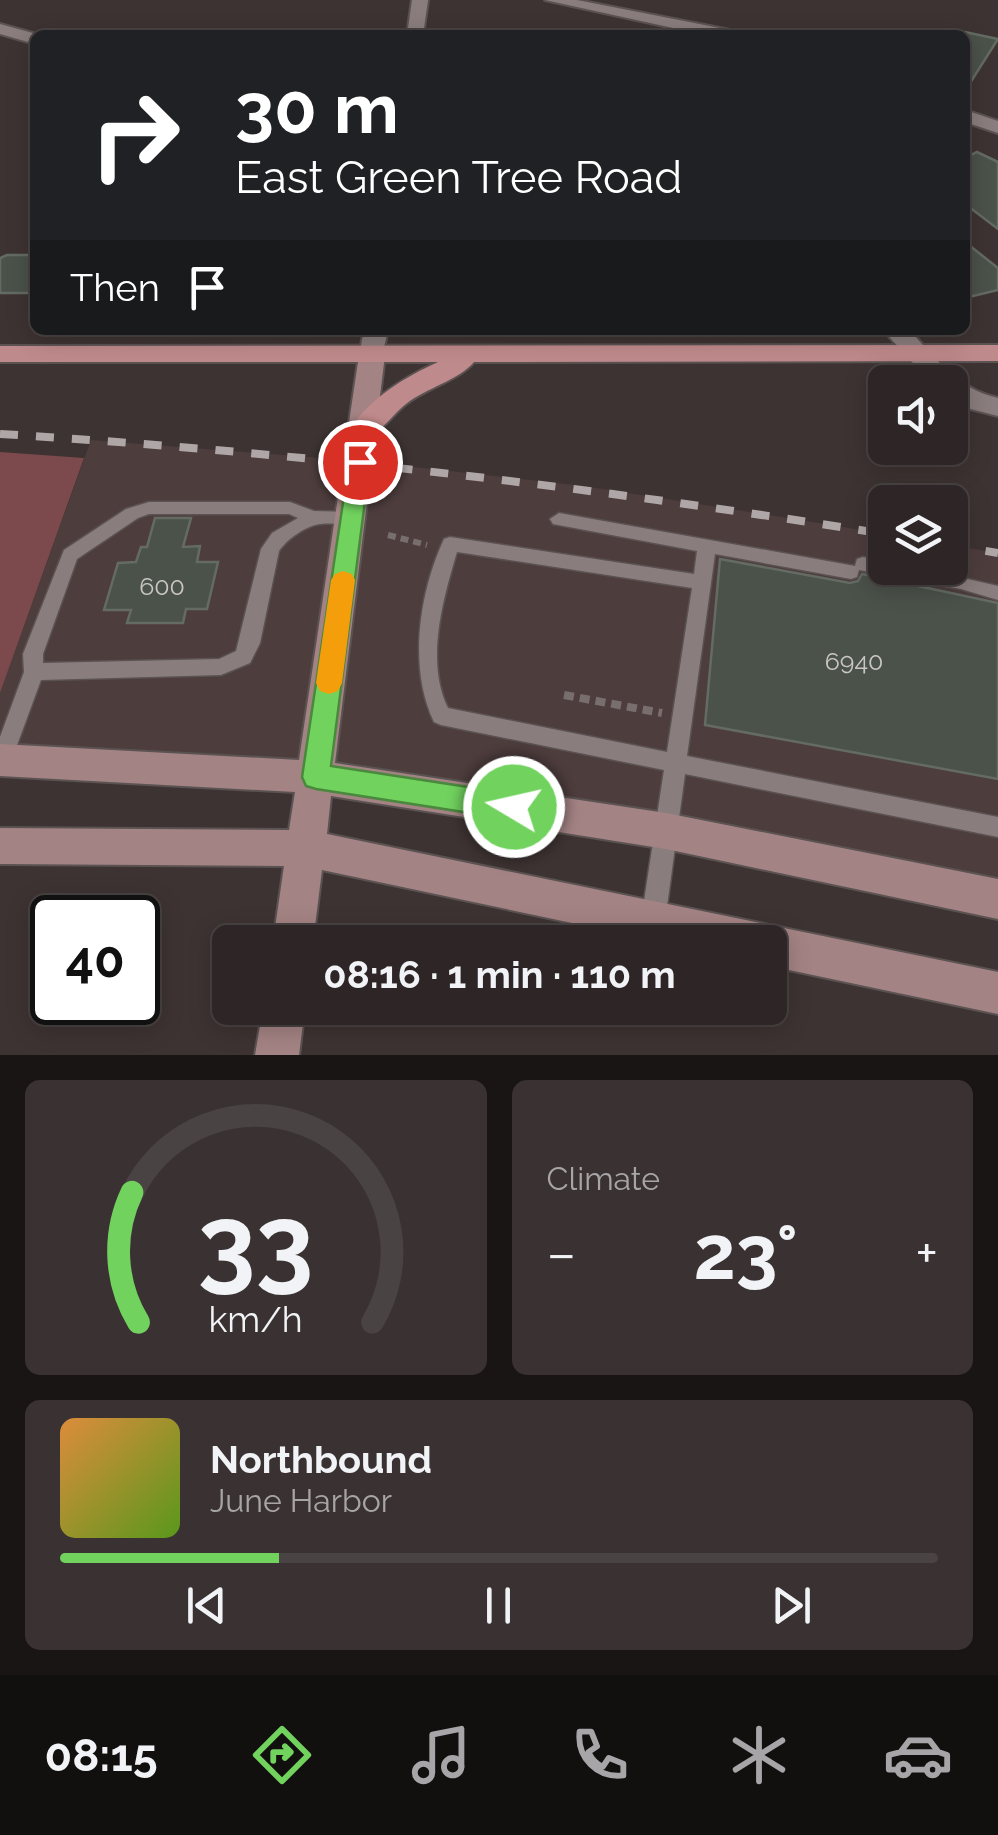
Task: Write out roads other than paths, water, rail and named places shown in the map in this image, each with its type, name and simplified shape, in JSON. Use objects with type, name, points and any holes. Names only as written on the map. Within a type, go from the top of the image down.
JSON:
[{"type":"main road","points":[[0,354],[374,342],[484,353],[998,354]]},
{"type":"main road","points":[[364,429],[389,400],[409,385],[484,353]]},
{"type":"street","points":[[416,30],[420,0]]},
{"type":"street","points":[[554,0],[705,30]]},
{"type":"street","points":[[0,29],[30,38]]},
{"type":"street","points":[[970,118],[998,127]]},
{"type":"street","points":[[900,335],[928,365]]},
{"type":"street","points":[[295,925],[374,342]]},
{"type":"street","points":[[968,400],[998,407]]},
{"type":"street","points":[[1,763],[316,777],[666,831],[998,900]]},
{"type":"street","points":[[0,846],[306,848],[672,925]]},
{"type":"street","points":[[787,950],[998,993]]},
{"type":"street","points":[[278,1055],[282,1025]]},
{"type":"lane","points":[[1,763],[34,672],[33,654],[70,555],[132,513],[149,508],[290,508],[313,518],[352,518]]},
{"type":"lane","points":[[34,672],[221,667],[243,657],[250,643],[270,549],[278,538],[313,518]]},
{"type":"lane","points":[[559,519],[961,582],[998,593]]},
{"type":"lane","points":[[700,582],[450,544],[432,599],[430,700],[441,716],[998,826]]},
{"type":"lane","points":[[652,921],[707,544]]},
{"type":"railway","points":[[0,434],[444,473],[868,531]]},
{"type":"railway","points":[[968,548],[998,553]]}]
